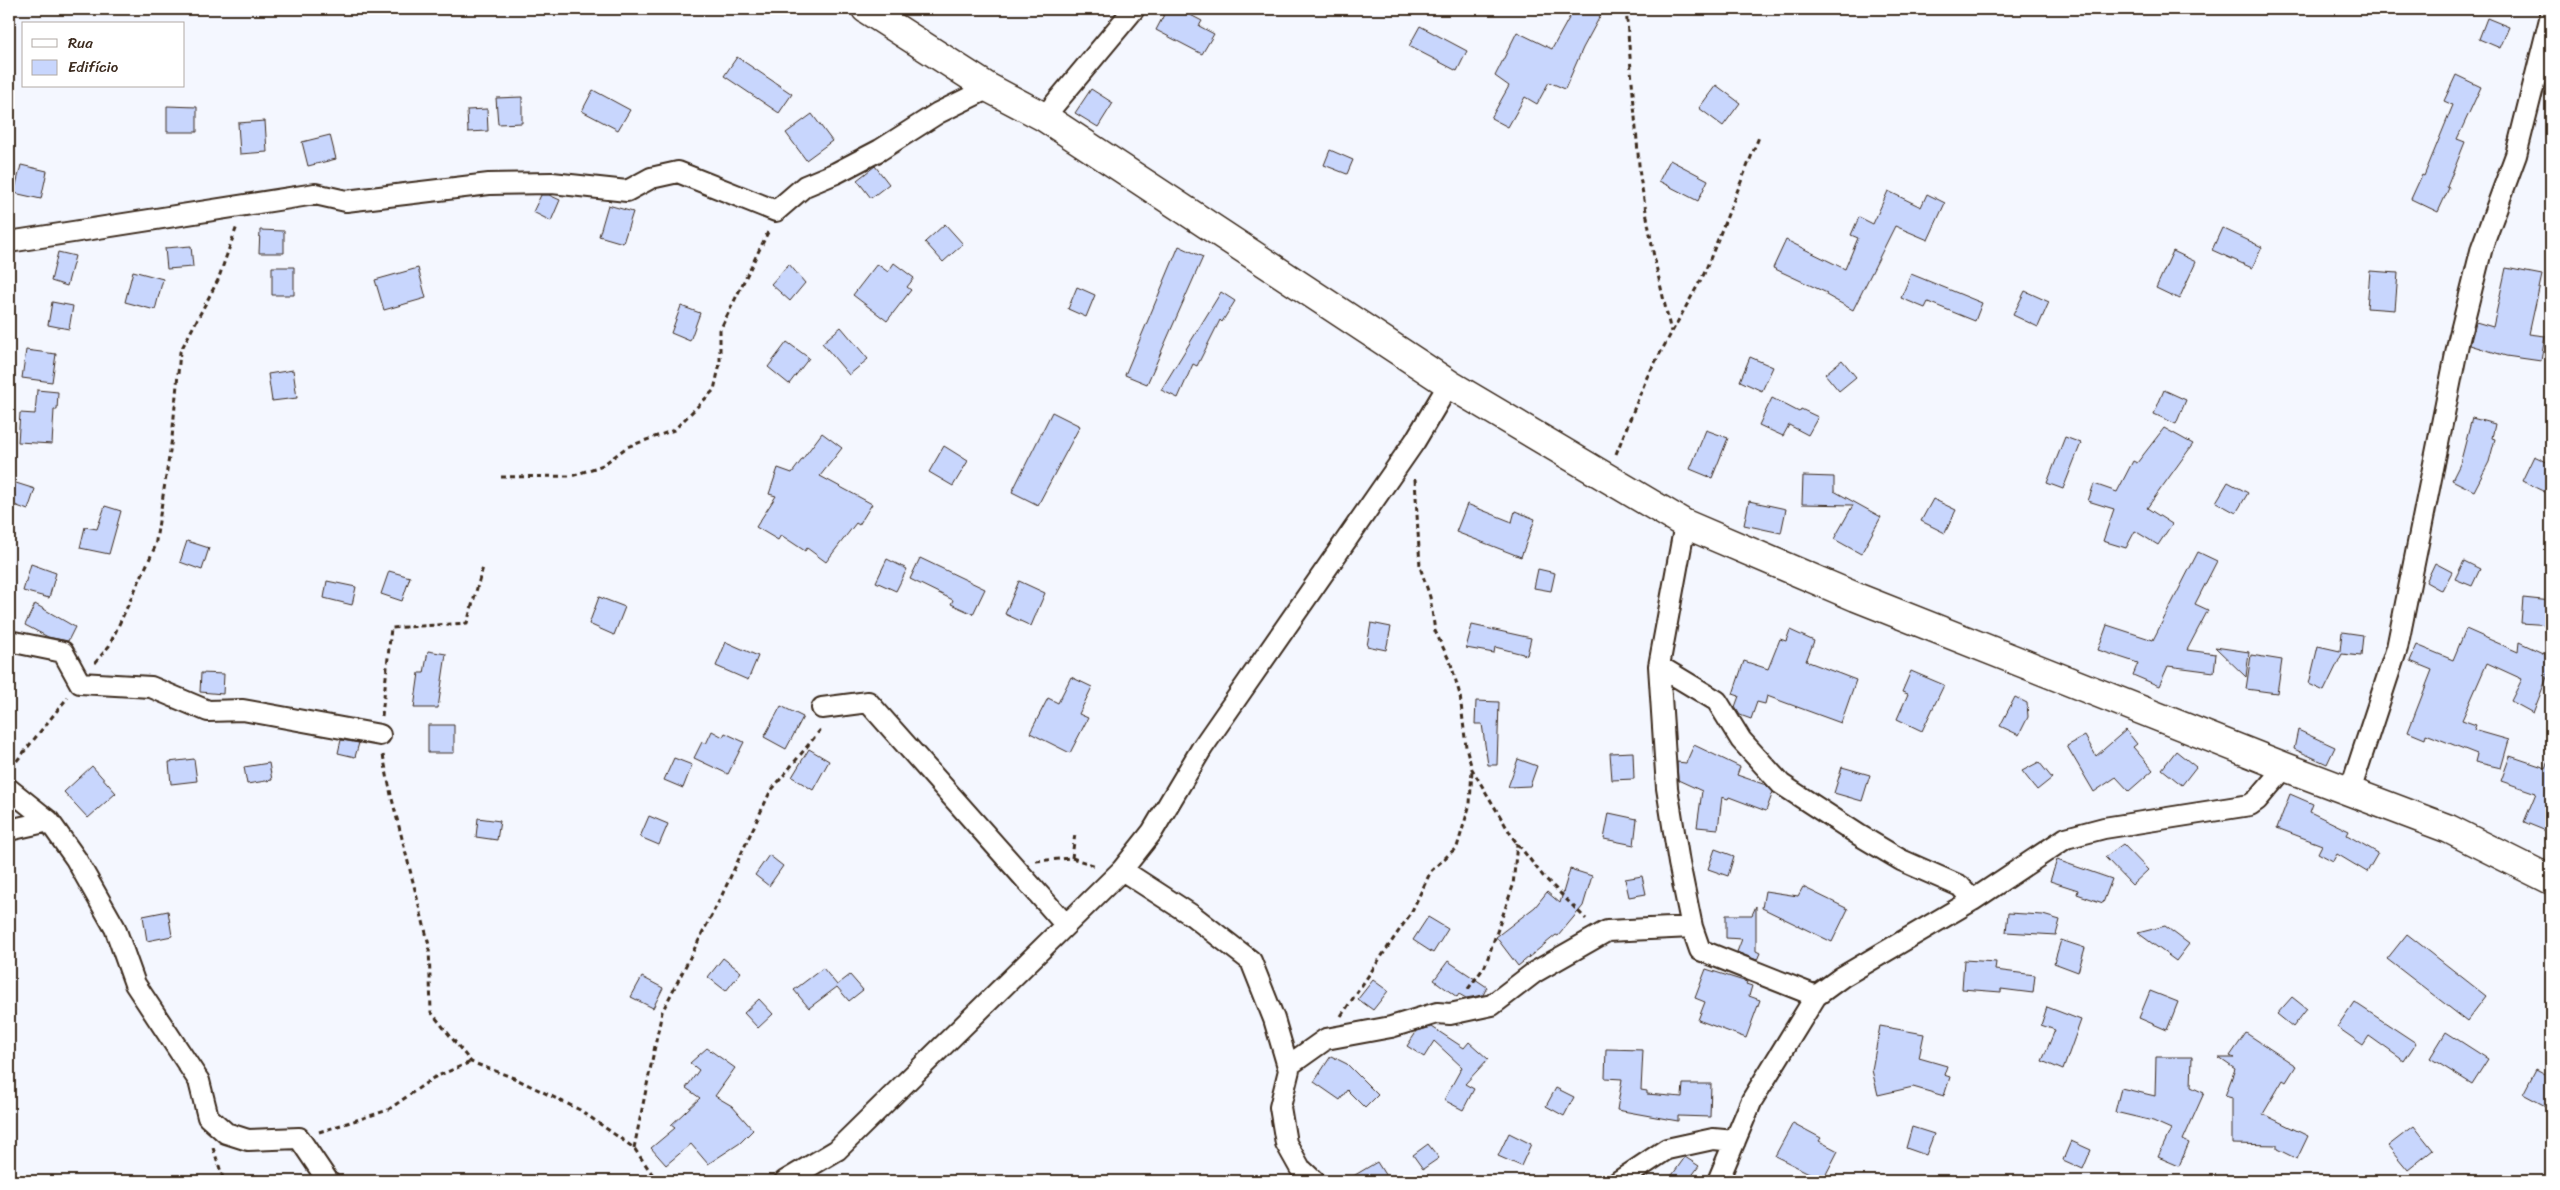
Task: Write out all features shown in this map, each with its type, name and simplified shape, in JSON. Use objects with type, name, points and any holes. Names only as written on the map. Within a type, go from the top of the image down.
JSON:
[{"type":"street","points":[[866,9],[989,88],[1044,117],[1449,384],[1685,524],[1856,597],[2285,767],[2449,829],[2551,880]]},
{"type":"street","points":[[1044,117],[1134,9]]},
{"type":"street","points":[[2350,792],[2397,648],[2459,339],[2482,247],[2516,155],[2551,15]]},
{"type":"street","points":[[9,242],[180,214],[244,207],[315,194],[346,201],[489,184],[552,183],[626,191],[652,178],[678,172],[776,211],[806,186],[880,150],[938,112],[989,88]]},
{"type":"street","points":[[785,1181],[837,1150],[1122,870],[1152,832],[1202,748],[1415,441],[1449,384]]},
{"type":"street","points":[[1685,524],[1658,666],[1667,788],[1679,864],[1692,927],[1700,950],[1816,996]]},
{"type":"street","points":[[9,640],[63,652],[80,683],[151,687],[208,711],[243,710],[380,735]]},
{"type":"street","points":[[1658,666],[1717,701],[1741,740],[1781,784],[1901,860],[1960,886],[1973,900]]},
{"type":"street","points":[[825,716],[868,702],[1066,924]]},
{"type":"street","points":[[1718,1181],[1752,1100],[1816,996],[1842,977],[1973,900],[2066,838],[2112,826],[2250,805],[2257,800],[2285,767]]},
{"type":"street","points":[[9,789],[49,821],[76,859],[115,928],[136,984],[199,1081],[208,1118],[226,1133],[248,1140],[300,1138],[328,1181]]},
{"type":"street","points":[[9,830],[49,821]]},
{"type":"street","points":[[1122,870],[1193,916],[1251,961],[1274,1019],[1288,1066],[1280,1107],[1286,1143],[1300,1168],[1314,1181]]},
{"type":"street","points":[[1288,1066],[1326,1039],[1391,1028],[1437,1013],[1450,1014],[1492,1005],[1535,972],[1601,934],[1615,931],[1692,927]]},
{"type":"street","points":[[1619,1181],[1667,1148],[1713,1139],[1735,1141]]},
{"type":"path","points":[[1626,9],[1629,64],[1637,122],[1640,177],[1654,257],[1672,333]]},
{"type":"path","points":[[1607,476],[1647,377],[1704,274],[1759,136]]},
{"type":"path","points":[[9,771],[109,646],[155,546],[172,438],[180,352],[218,280],[244,207]]},
{"type":"path","points":[[501,477],[572,476],[603,464],[627,447],[657,438],[674,430],[714,390],[720,362],[720,330],[762,248],[776,211]]},
{"type":"path","points":[[1415,441],[1415,507],[1420,567],[1430,597],[1435,631],[1450,664],[1460,695],[1466,747],[1472,769],[1517,843],[1543,876],[1601,934]]},
{"type":"path","points":[[484,567],[467,623],[392,628],[380,735],[391,794],[429,945],[431,1012],[471,1062],[514,1078],[580,1110],[634,1148],[656,1181]]},
{"type":"path","points":[[634,1148],[662,1012],[722,895],[770,792],[821,728],[825,716]]},
{"type":"path","points":[[1326,1039],[1411,913],[1431,871],[1457,847],[1470,804],[1472,769]]},
{"type":"path","points":[[1072,858],[1075,833]]},
{"type":"path","points":[[1450,1014],[1485,966],[1513,886],[1517,843]]},
{"type":"path","points":[[1011,863],[1072,858],[1094,865],[1122,870]]},
{"type":"path","points":[[300,1138],[356,1122],[388,1110],[433,1078],[471,1062]]},
{"type":"building","points":[[1167,9],[1179,9],[1202,21],[1199,26],[1214,34],[1202,54],[1156,30]]},
{"type":"building","points":[[1574,9],[1604,9],[1583,48],[1565,89],[1549,82],[1537,104],[1525,97],[1508,127],[1491,118],[1509,86],[1495,76],[1517,32],[1552,49]]},
{"type":"building","points":[[2487,18],[2509,27],[2500,48],[2479,39]]},
{"type":"building","points":[[1420,26],[1467,51],[1457,71],[1409,46]]},
{"type":"building","points":[[737,57],[792,94],[779,113],[724,76]]},
{"type":"building","points":[[2456,75],[2481,87],[2457,139],[2465,142],[2447,187],[2449,188],[2438,212],[2411,199],[2422,175],[2424,176],[2453,105],[2444,101]]},
{"type":"building","points":[[1716,85],[1740,103],[1723,126],[1699,108]]},
{"type":"building","points":[[1091,89],[1113,103],[1098,127],[1075,113]]},
{"type":"building","points":[[593,90],[630,110],[618,130],[582,111]]},
{"type":"building","points":[[522,97],[522,123],[498,124],[496,98]]},
{"type":"building","points":[[167,106],[197,107],[197,132],[167,132]]},
{"type":"building","points":[[487,109],[488,131],[468,132],[467,110]]},
{"type":"building","points":[[812,114],[832,141],[806,160],[786,133]]},
{"type":"building","points":[[265,121],[267,152],[240,154],[238,123]]},
{"type":"building","points":[[330,135],[336,159],[308,166],[302,142]]},
{"type":"building","points":[[1330,150],[1353,160],[1347,174],[1324,165]]},
{"type":"building","points":[[1670,160],[1708,180],[1698,201],[1659,181]]},
{"type":"building","points":[[21,165],[47,171],[41,199],[14,193]]},
{"type":"building","points":[[875,166],[889,184],[871,198],[857,180]]},
{"type":"building","points":[[1888,191],[1921,207],[1927,194],[1945,203],[1928,240],[1895,226],[1853,310],[1826,295],[1827,293],[1773,268],[1786,240],[1845,269],[1858,238],[1851,235],[1859,217],[1873,224]]},
{"type":"building","points":[[541,195],[549,195],[560,200],[551,221],[533,212]]},
{"type":"building","points":[[608,205],[633,212],[623,243],[599,236]]},
{"type":"building","points":[[945,224],[963,244],[943,262],[925,242]]},
{"type":"building","points":[[2222,228],[2262,247],[2252,268],[2212,250]]},
{"type":"building","points":[[260,230],[284,231],[284,253],[259,253]]},
{"type":"building","points":[[191,246],[193,267],[167,269],[165,248]]},
{"type":"building","points":[[1179,246],[1203,257],[1147,384],[1125,375]]},
{"type":"building","points":[[2173,251],[2196,262],[2179,299],[2156,288]]},
{"type":"building","points":[[58,252],[75,256],[67,286],[51,281]]},
{"type":"building","points":[[894,263],[914,278],[907,287],[911,290],[887,321],[853,295],[877,264],[888,272]]},
{"type":"building","points":[[789,264],[805,283],[790,301],[771,284]]},
{"type":"building","points":[[272,267],[294,267],[294,295],[272,295]]},
{"type":"building","points":[[418,268],[426,298],[384,310],[375,280]]},
{"type":"building","points":[[2506,268],[2542,275],[2529,334],[2545,336],[2541,361],[2506,356],[2470,345],[2476,322],[2493,327]]},
{"type":"building","points":[[133,271],[163,279],[155,310],[125,302]]},
{"type":"building","points":[[2370,271],[2398,273],[2395,310],[2367,308]]},
{"type":"building","points":[[1911,274],[1982,303],[1975,321],[1928,302],[1925,308],[1901,298]]},
{"type":"building","points":[[1077,287],[1095,295],[1086,317],[1068,309]]},
{"type":"building","points":[[2025,291],[2049,302],[2038,327],[2013,315]]},
{"type":"building","points":[[1221,292],[1235,301],[1222,322],[1220,320],[1197,366],[1193,364],[1178,398],[1161,390]]},
{"type":"building","points":[[52,302],[73,306],[69,329],[48,325]]},
{"type":"building","points":[[681,306],[700,313],[690,341],[671,333]]},
{"type":"building","points":[[841,327],[868,359],[849,375],[822,343]]},
{"type":"building","points":[[787,342],[809,358],[789,384],[768,367]]},
{"type":"building","points":[[26,350],[56,354],[52,382],[22,378]]},
{"type":"building","points":[[1750,357],[1773,367],[1762,391],[1740,381]]},
{"type":"building","points":[[1842,360],[1856,377],[1839,391],[1825,374]]},
{"type":"building","points":[[293,370],[297,398],[272,401],[268,374]]},
{"type":"building","points":[[37,390],[58,392],[57,410],[54,410],[52,444],[18,442],[20,413],[35,414]]},
{"type":"building","points":[[2164,390],[2186,400],[2176,424],[2154,414]]},
{"type":"building","points":[[1772,398],[1799,412],[1801,409],[1818,417],[1808,435],[1789,425],[1783,436],[1759,425]]},
{"type":"building","points":[[1052,412],[1080,426],[1038,505],[1012,492]]},
{"type":"building","points":[[2472,418],[2495,424],[2492,438],[2495,439],[2489,462],[2474,491],[2452,480],[2460,464]]},
{"type":"building","points":[[2164,428],[2193,444],[2147,508],[2172,524],[2158,545],[2135,531],[2126,548],[2103,541],[2114,509],[2088,501],[2094,484],[2117,492],[2133,461],[2137,463]]},
{"type":"building","points":[[1706,430],[1728,438],[1712,478],[1690,469]]},
{"type":"building","points":[[822,433],[842,448],[820,476],[872,504],[859,525],[856,523],[826,562],[807,548],[805,551],[781,535],[778,540],[756,527],[776,496],[769,494],[778,468],[792,473]]},
{"type":"building","points":[[2065,437],[2081,443],[2063,489],[2047,483]]},
{"type":"building","points":[[944,446],[968,461],[953,486],[929,472]]},
{"type":"building","points":[[2534,456],[2551,464],[2551,483],[2547,493],[2522,481]]},
{"type":"building","points":[[1803,476],[1834,477],[1834,491],[1881,517],[1861,554],[1834,539],[1853,505],[1802,504]]},
{"type":"building","points":[[2228,482],[2248,493],[2236,513],[2216,502]]},
{"type":"building","points":[[16,483],[35,489],[28,510],[9,503]]},
{"type":"building","points":[[1933,499],[1956,510],[1945,533],[1921,521]]},
{"type":"building","points":[[1749,501],[1786,509],[1781,533],[1744,525]]},
{"type":"building","points":[[1467,504],[1512,522],[1515,511],[1535,519],[1521,557],[1456,532]]},
{"type":"building","points":[[105,506],[121,511],[109,554],[80,548],[85,527],[97,529]]},
{"type":"building","points":[[187,541],[209,548],[202,570],[180,562]]},
{"type":"building","points":[[2198,552],[2217,561],[2195,604],[2208,610],[2187,650],[2216,654],[2214,672],[2168,666],[2159,686],[2133,675],[2138,663],[2098,650],[2107,625],[2153,640]]},
{"type":"building","points":[[920,558],[985,589],[973,614],[951,604],[953,600],[910,579]]},
{"type":"building","points":[[887,559],[907,569],[896,591],[876,582]]},
{"type":"building","points":[[2464,561],[2480,569],[2472,586],[2455,579]]},
{"type":"building","points":[[2435,563],[2452,572],[2442,591],[2426,582]]},
{"type":"building","points":[[31,564],[56,573],[49,598],[23,591]]},
{"type":"building","points":[[1538,569],[1555,573],[1551,591],[1534,588]]},
{"type":"building","points":[[389,571],[410,577],[402,601],[381,594]]},
{"type":"building","points":[[327,581],[356,587],[352,605],[324,598]]},
{"type":"building","points":[[1019,581],[1045,593],[1031,626],[1005,614]]},
{"type":"building","points":[[599,597],[625,607],[614,635],[589,624]]},
{"type":"building","points":[[2523,598],[2551,601],[2550,625],[2521,623]]},
{"type":"building","points":[[35,604],[75,627],[68,641],[48,637],[25,625]]},
{"type":"building","points":[[1371,623],[1391,627],[1386,650],[1367,646]]},
{"type":"building","points":[[1472,625],[1531,638],[1527,655],[1495,647],[1494,653],[1466,648]]},
{"type":"building","points":[[2466,629],[2518,652],[2519,642],[2551,657],[2551,667],[2533,713],[2511,701],[2522,679],[2487,663],[2462,720],[2476,725],[2474,730],[2509,740],[2501,768],[2475,762],[2477,754],[2426,734],[2425,739],[2408,732],[2432,670],[2410,661],[2417,645],[2453,660]]},
{"type":"building","points":[[1790,630],[1814,641],[1806,661],[1856,680],[1841,723],[1767,696],[1765,704],[1757,702],[1751,719],[1740,715],[1735,707],[1739,696],[1733,694],[1744,661],[1768,669],[1780,639],[1786,641]]},
{"type":"building","points":[[2342,632],[2363,635],[2361,656],[2342,654],[2324,691],[2309,684],[2318,646],[2340,651]]},
{"type":"building","points":[[726,642],[758,656],[748,680],[716,666]]},
{"type":"building","points":[[2215,647],[2249,652],[2246,677]]},
{"type":"building","points":[[428,651],[446,654],[438,708],[414,708],[419,673],[424,673]]},
{"type":"building","points":[[2251,655],[2282,660],[2277,693],[2246,689]]},
{"type":"building","points":[[1911,671],[1944,685],[1922,731],[1897,719],[1908,694],[1902,692]]},
{"type":"building","points":[[201,673],[224,674],[223,694],[200,692]]},
{"type":"building","points":[[1071,677],[1092,687],[1079,714],[1088,718],[1070,753],[1030,733],[1048,698],[1058,703]]},
{"type":"building","points":[[2015,697],[2027,703],[2028,717],[2019,735],[2000,726]]},
{"type":"building","points":[[1476,701],[1499,702],[1497,765],[1488,765],[1482,724],[1475,724]]},
{"type":"building","points":[[781,706],[803,717],[786,749],[764,737]]},
{"type":"building","points":[[428,725],[454,725],[454,753],[428,753]]},
{"type":"building","points":[[2126,730],[2137,744],[2133,747],[2153,770],[2129,791],[2116,777],[2094,792],[2067,746],[2085,736],[2096,756]]},
{"type":"building","points":[[2298,730],[2335,747],[2327,764],[2294,749]]},
{"type":"building","points":[[712,731],[723,737],[725,733],[744,742],[728,774],[694,758],[702,742],[706,744]]},
{"type":"building","points":[[341,740],[359,743],[355,757],[338,753]]},
{"type":"building","points":[[1694,745],[1740,767],[1737,775],[1766,785],[1773,792],[1766,811],[1729,797],[1728,799],[1722,797],[1718,829],[1697,827],[1702,791],[1678,780],[1677,762],[1686,763]]},
{"type":"building","points":[[809,749],[829,761],[813,790],[792,777]]},
{"type":"building","points":[[2176,751],[2196,767],[2182,785],[2162,769]]},
{"type":"building","points":[[1633,752],[1634,779],[1612,780],[1610,753]]},
{"type":"building","points":[[2510,756],[2546,768],[2551,757],[2551,833],[2524,822],[2536,793],[2501,781]]},
{"type":"building","points":[[674,758],[692,765],[683,788],[664,780]]},
{"type":"building","points":[[194,759],[197,781],[171,784],[169,762]]},
{"type":"building","points":[[1518,759],[1537,766],[1530,786],[1508,787]]},
{"type":"building","points":[[2039,762],[2052,778],[2037,790],[2022,771]]},
{"type":"building","points":[[269,763],[272,780],[247,784],[244,767]]},
{"type":"building","points":[[92,766],[116,793],[88,818],[64,792]]},
{"type":"building","points":[[1842,767],[1870,775],[1862,801],[1834,793]]},
{"type":"building","points":[[2290,794],[2313,804],[2310,812],[2349,831],[2347,835],[2378,853],[2367,872],[2337,854],[2333,861],[2318,853],[2322,845],[2277,828]]},
{"type":"building","points":[[1609,813],[1637,819],[1634,845],[1604,839]]},
{"type":"building","points":[[649,816],[668,824],[659,845],[640,837]]},
{"type":"building","points":[[478,818],[500,821],[497,840],[476,837]]},
{"type":"building","points":[[2123,844],[2148,870],[2132,885],[2105,857]]},
{"type":"building","points":[[1715,849],[1734,856],[1728,876],[1708,869]]},
{"type":"building","points":[[769,855],[783,866],[769,886],[755,875]]},
{"type":"building","points":[[2057,860],[2112,879],[2103,903],[2077,894],[2078,890],[2050,881]]},
{"type":"building","points":[[1570,869],[1592,876],[1583,906],[1558,936],[1556,935],[1518,966],[1496,937],[1535,907],[1547,892],[1560,903]]},
{"type":"building","points":[[1642,876],[1646,894],[1629,897],[1625,879]]},
{"type":"building","points":[[1803,887],[1848,909],[1832,942],[1762,908],[1765,891],[1798,896]]},
{"type":"building","points":[[1756,906],[1756,951],[1760,953],[1757,960],[1737,952],[1742,939],[1726,938],[1726,915],[1752,915]]},
{"type":"building","points":[[168,911],[172,936],[147,941],[143,916]]},
{"type":"building","points":[[2008,913],[2043,915],[2060,920],[2056,935],[2006,932]]},
{"type":"building","points":[[1428,917],[1448,929],[1433,953],[1413,940]]},
{"type":"building","points":[[2165,926],[2189,944],[2176,961],[2138,933]]},
{"type":"building","points":[[2407,934],[2486,996],[2467,1021],[2387,959]]},
{"type":"building","points":[[2061,940],[2085,948],[2078,972],[2054,963]]},
{"type":"building","points":[[723,958],[741,972],[726,991],[708,977]]},
{"type":"building","points":[[1964,960],[1996,962],[1995,970],[2035,975],[2033,993],[2001,989],[2001,992],[1962,989]]},
{"type":"building","points":[[1448,961],[1487,987],[1483,995],[1466,998],[1459,994],[1457,997],[1434,980]]},
{"type":"building","points":[[823,968],[837,985],[850,975],[863,990],[849,1001],[837,987],[809,1008],[794,990]]},
{"type":"building","points":[[1706,969],[1747,982],[1746,984],[1752,986],[1749,996],[1760,1000],[1746,1038],[1698,1020],[1705,1002],[1695,998]]},
{"type":"building","points":[[642,977],[663,988],[653,1008],[631,997]]},
{"type":"building","points":[[1373,980],[1388,991],[1373,1010],[1358,999]]},
{"type":"building","points":[[2150,991],[2178,1002],[2167,1030],[2139,1018]]},
{"type":"building","points":[[2292,997],[2307,1009],[2293,1027],[2277,1014]]},
{"type":"building","points":[[759,999],[773,1014],[758,1028],[744,1013]]},
{"type":"building","points":[[2354,1002],[2416,1043],[2404,1061],[2369,1036],[2363,1045],[2337,1027]]},
{"type":"building","points":[[2047,1007],[2081,1020],[2063,1070],[2042,1061],[2055,1030],[2041,1025]]},
{"type":"building","points":[[1880,1026],[1924,1034],[1919,1058],[1947,1066],[1944,1075],[1950,1077],[1944,1096],[1913,1087],[1878,1095],[1872,1070]]},
{"type":"building","points":[[1432,1027],[1464,1048],[1469,1042],[1488,1059],[1465,1084],[1474,1089],[1463,1110],[1444,1100],[1462,1067],[1434,1041],[1424,1057],[1407,1046],[1417,1031]]},
{"type":"building","points":[[2446,1032],[2488,1059],[2472,1084],[2430,1058]]},
{"type":"building","points":[[2246,1033],[2296,1066],[2286,1082],[2283,1080],[2263,1114],[2308,1136],[2297,1159],[2277,1149],[2277,1145],[2232,1144],[2232,1098],[2225,1096],[2235,1069],[2219,1058],[2234,1058],[2230,1056]]},
{"type":"building","points":[[707,1048],[735,1068],[715,1096],[732,1106],[753,1130],[740,1143],[708,1164],[691,1144],[666,1165],[651,1148],[675,1128],[671,1125],[700,1098],[686,1088],[699,1070],[690,1063]]},
{"type":"building","points":[[1606,1049],[1643,1050],[1641,1090],[1647,1091],[1647,1094],[1682,1097],[1683,1084],[1711,1084],[1710,1117],[1678,1116],[1678,1121],[1617,1110],[1622,1079],[1605,1078]]},
{"type":"building","points":[[1331,1056],[1347,1064],[1378,1095],[1365,1108],[1347,1090],[1340,1100],[1314,1082]]},
{"type":"building","points":[[2156,1057],[2192,1057],[2191,1087],[2204,1093],[2183,1140],[2189,1143],[2179,1166],[2158,1157],[2171,1129],[2153,1121],[2115,1112],[2121,1088],[2155,1096]]},
{"type":"building","points":[[2536,1069],[2551,1077],[2551,1109],[2523,1094]]},
{"type":"building","points":[[1556,1088],[1574,1097],[1564,1116],[1546,1106]]},
{"type":"building","points":[[1793,1123],[1821,1138],[1819,1141],[1838,1151],[1823,1180],[1775,1156]]},
{"type":"building","points":[[2414,1126],[2433,1150],[2408,1170],[2388,1146]]},
{"type":"building","points":[[1912,1127],[1934,1134],[1926,1155],[1906,1148]]},
{"type":"building","points":[[1509,1133],[1531,1144],[1521,1166],[1498,1156]]},
{"type":"building","points":[[2071,1141],[2091,1150],[2083,1169],[2063,1160]]},
{"type":"building","points":[[1428,1144],[1439,1158],[1423,1169],[1413,1155]]},
{"type":"building","points":[[1685,1157],[1699,1166],[1688,1181],[1668,1181]]},
{"type":"building","points":[[1377,1162],[1389,1181],[1345,1181]]}]
